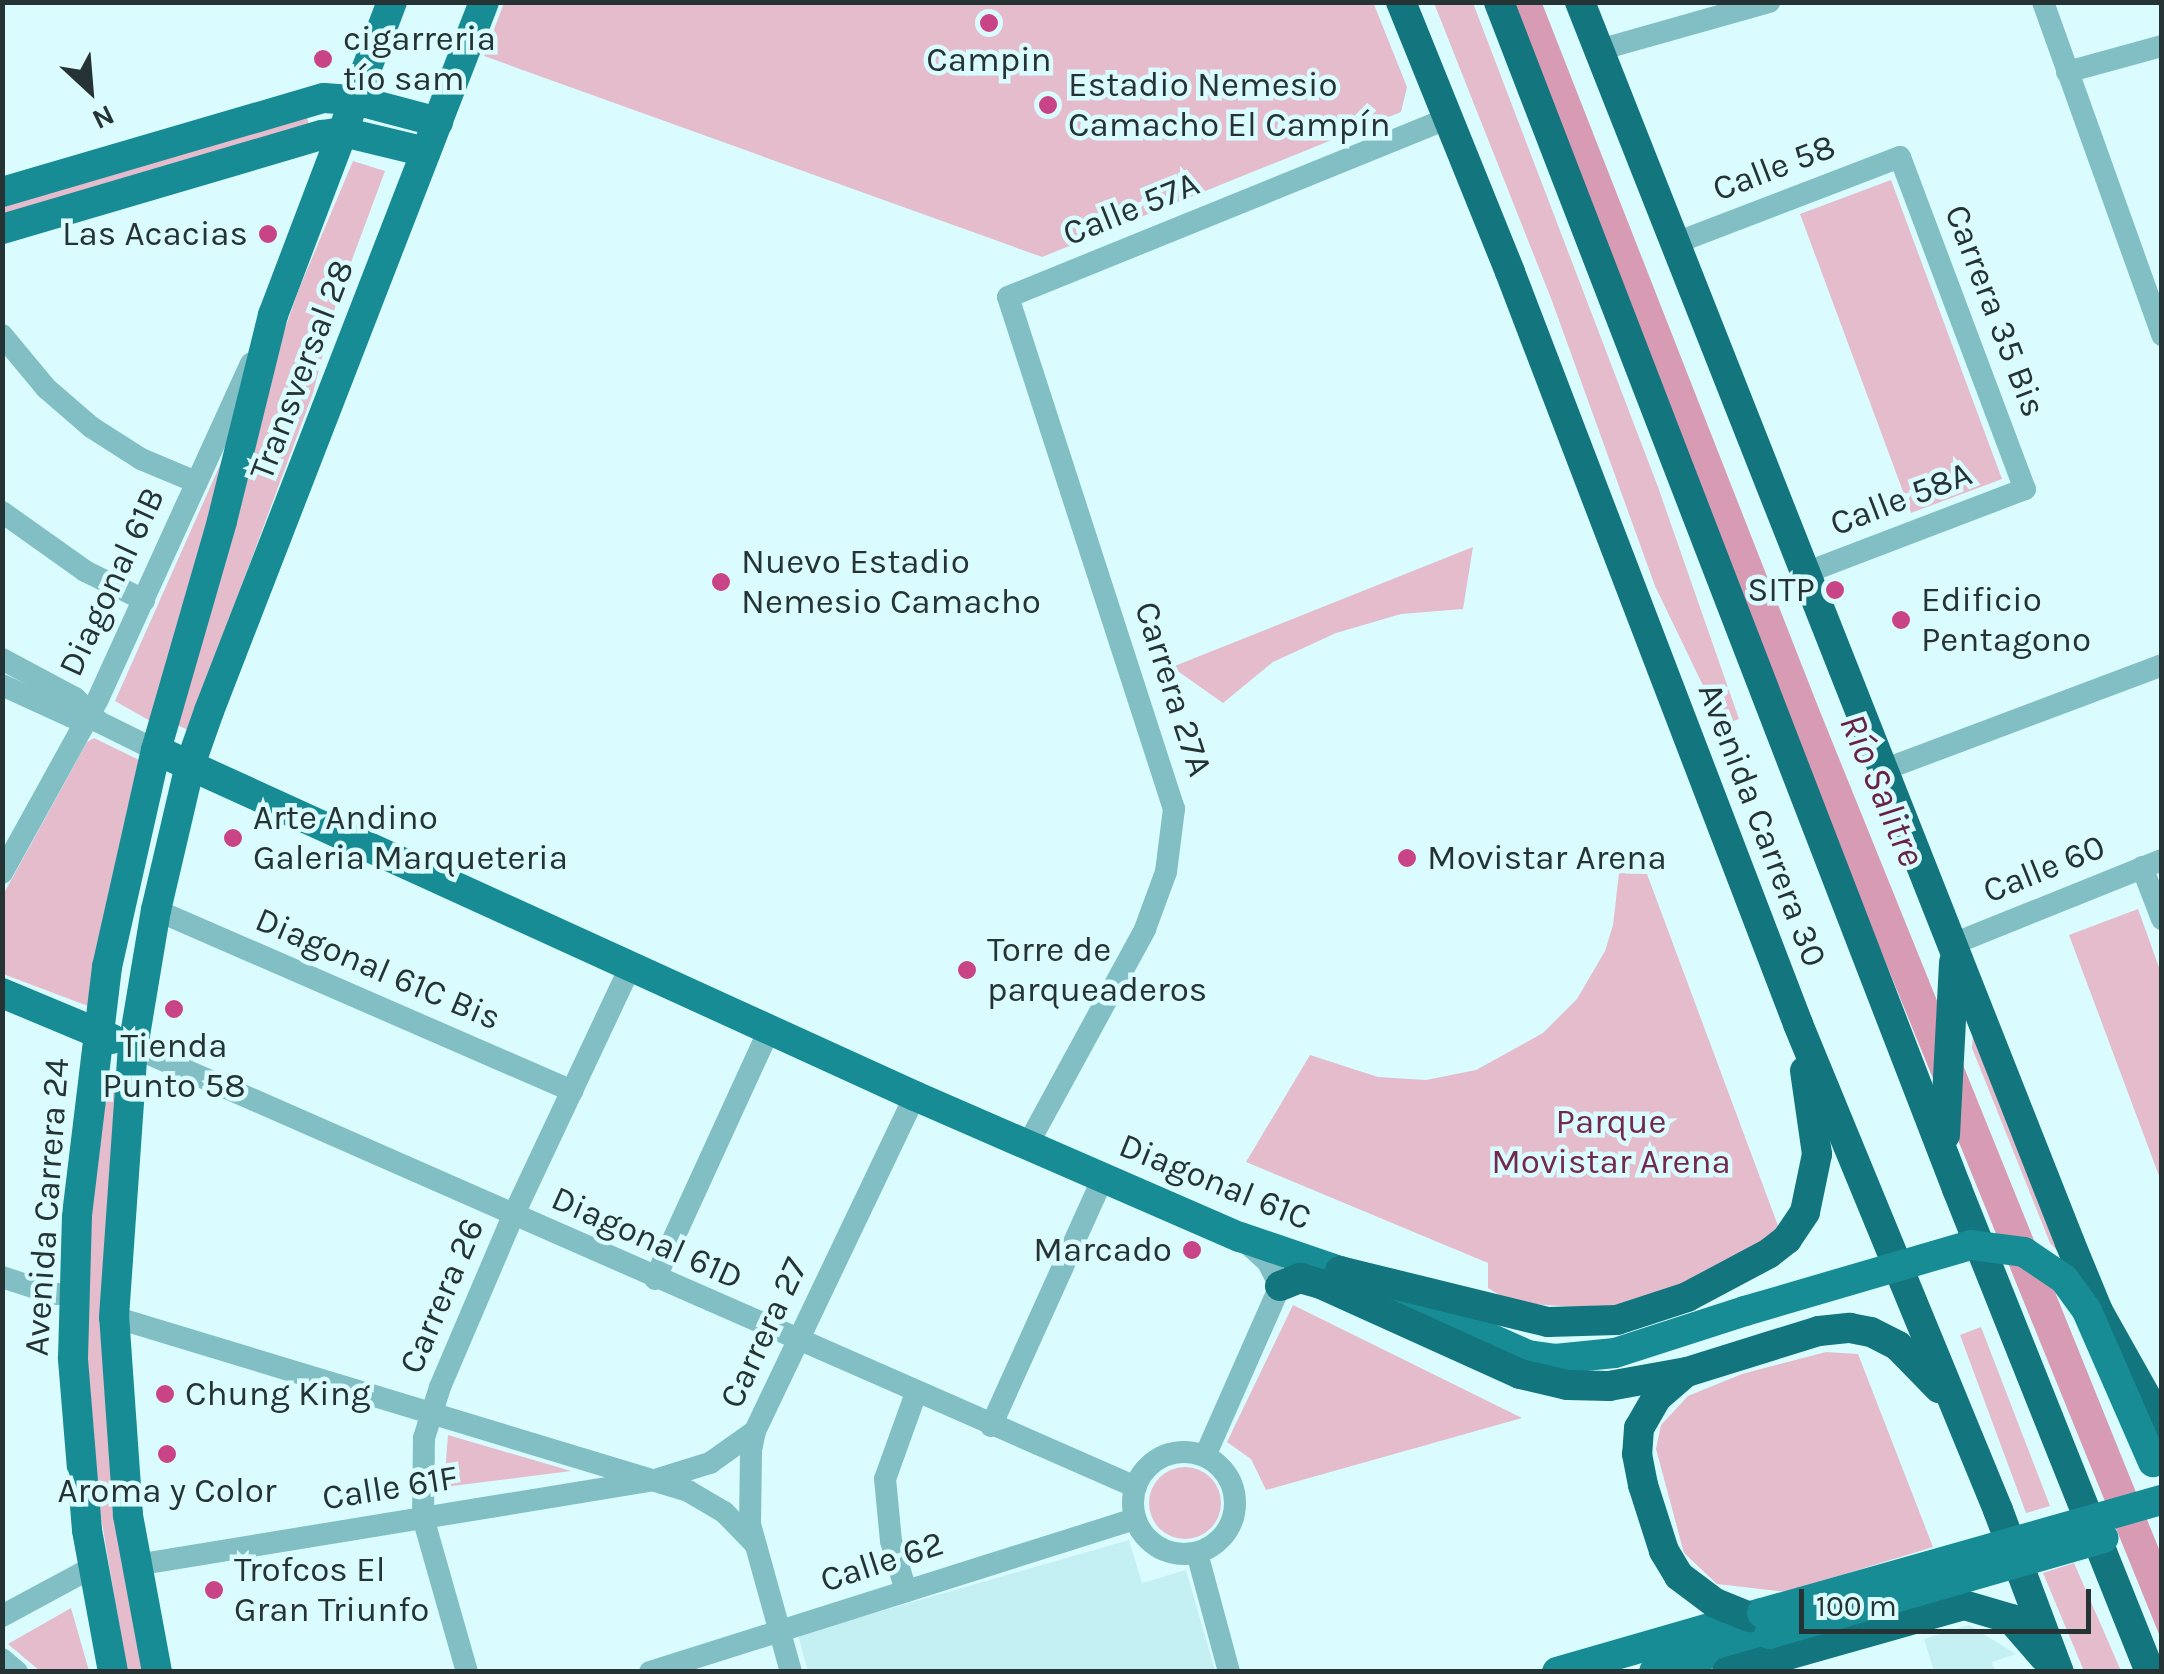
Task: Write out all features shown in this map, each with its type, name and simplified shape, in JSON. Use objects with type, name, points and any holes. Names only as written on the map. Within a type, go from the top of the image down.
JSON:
[{"type":"highway","name":"Avenida Carrera 30","points":[[1400,2],[1798,1024],[1954,1406],[2057,1672]]},
{"type":"highway","name":"Avenida Carrera 30","points":[[1500,2],[1957,1189],[2150,1672]]},
{"type":"highway","points":[[1580,2],[1802,574],[2098,1311],[2157,1411]]},
{"type":"highway","points":[[1953,944],[1954,999],[1943,1116],[1957,1189]]},
{"type":"highway","points":[[1340,1271],[1514,1318],[1584,1324],[1657,1310],[1736,1272],[1787,1238],[1804,1212],[1815,1178],[1816,1154],[1798,1024]]},
{"type":"highway","points":[[1280,1286],[1300,1278],[1321,1284],[1546,1382],[1609,1386],[1686,1372],[1819,1331],[1850,1328],[1871,1332],[1898,1346],[1954,1406]]},
{"type":"highway","points":[[1686,1372],[1656,1397],[1639,1428],[1637,1454],[1643,1486],[1664,1551],[1679,1576],[1715,1603],[1761,1621]]},
{"type":"highway","points":[[1727,1672],[1964,1604],[2011,1619],[2057,1672]]},
{"type":"main road","name":"Transversal 28","points":[[156,750],[222,521],[274,315],[392,2]]},
{"type":"main road","name":"Transversal 28","points":[[190,766],[484,2]]},
{"type":"main road","points":[[2,192],[333,97],[438,122]]},
{"type":"main road","points":[[2,229],[343,132],[426,152]]},
{"type":"main road","name":"Diagonal 61C","points":[[156,750],[1103,1178],[1240,1237],[1340,1271],[1507,1347],[1555,1360],[1616,1353],[1971,1245],[2024,1252],[2064,1279],[2087,1311],[2157,1473]]},
{"type":"main road","name":"Avenida Carrera 24","points":[[113,1672],[93,1568],[77,1426],[77,1215],[96,1032],[156,750]]},
{"type":"main road","name":"Avenida Carrera 24","points":[[156,1672],[122,1463],[114,1317],[133,1047],[156,910],[190,766]]},
{"type":"main road","points":[[2,994],[133,1047]]},
{"type":"main road","points":[[1654,1672],[1761,1621],[2162,1500]]},
{"type":"main road","points":[[1557,1672],[2162,1522]]},
{"type":"street","points":[[1600,50],[1769,2]]},
{"type":"street","points":[[2044,2],[2162,335]]},
{"type":"street","points":[[2067,72],[2162,46]]},
{"type":"street","name":"Calle 57A","points":[[1008,297],[1448,118]]},
{"type":"street","name":"Calle 58","points":[[1673,244],[1900,157]]},
{"type":"street","name":"Carrera 35 Bis","points":[[1900,157],[2025,489]]},
{"type":"street","points":[[2138,265],[2162,258]]},
{"type":"street","name":"Carrera 27A","points":[[1008,297],[1174,809],[1166,872],[1146,930],[1028,1144]]},
{"type":"street","name":"Diagonal 61B","points":[[2,873],[9,846],[89,716],[274,315]]},
{"type":"street","points":[[2,335],[46,388],[91,427],[142,459],[196,482]]},
{"type":"street","name":"Calle 58A","points":[[1802,574],[2025,489]]},
{"type":"street","points":[[2,512],[85,570],[144,600]]},
{"type":"street","points":[[2,660],[75,698],[89,716],[156,750]]},
{"type":"street","points":[[1883,770],[2162,665]]},
{"type":"street","points":[[2,685],[72,716],[89,716]]},
{"type":"street","points":[[2152,864],[2161,914]]},
{"type":"street","name":"Calle 60","points":[[1953,944],[2152,864]]},
{"type":"street","name":"Diagonal 61C Bis","points":[[156,910],[572,1091]]},
{"type":"street","name":"Carrera 26","points":[[467,1672],[423,1518],[420,1462],[432,1413],[514,1216],[630,965]]},
{"type":"street","points":[[655,1279],[770,1028]]},
{"type":"street","name":"Diagonal 61D","points":[[133,1047],[798,1343],[1136,1488]]},
{"type":"street","name":"Carrera 27","points":[[792,1672],[754,1543],[748,1474],[755,1431],[916,1096]]},
{"type":"street","points":[[991,1426],[1103,1178]]},
{"type":"street","points":[[1205,1456],[1280,1286],[1268,1262],[1240,1237]]},
{"type":"street","points":[[2,1277],[54,1294],[74,1294]]},
{"type":"street","points":[[114,1317],[655,1480],[709,1501],[754,1543]]},
{"type":"street","points":[[906,1591],[891,1542],[885,1479],[916,1393]]},
{"type":"street","name":"Calle 61F","points":[[136,1565],[655,1480],[710,1462],[755,1431]]},
{"type":"street","points":[[1183,1452],[1205,1456],[1229,1477],[1236,1507],[1224,1536],[1197,1553],[1166,1551],[1142,1532],[1135,1518],[1136,1488],[1160,1458],[1183,1452]]},
{"type":"street","name":"Calle 62","points":[[650,1672],[1135,1518]]},
{"type":"street","points":[[1197,1553],[1229,1672]]},
{"type":"street","points":[[2,1616],[93,1568]]},
{"type":"street","points":[[2,1659],[17,1672]]},
{"type":"shaded area","points":[[1502,3],[1542,3],[1819,709],[2161,1554],[2161,1639],[1783,710]]},
{"type":"shaded area","points":[[1129,1540],[1142,1583],[1186,1570],[1215,1671],[808,1671],[798,1635]]},
{"type":"shaded area","points":[[1969,1625],[2016,1654],[1992,1662],[1995,1671],[1934,1671],[1924,1639]]},
{"type":"green space","points":[[1373,2],[1407,87],[1401,112],[1042,257],[484,56],[504,3]]},
{"type":"green space","points":[[1434,3],[1473,3],[1658,487],[1739,719],[1722,725],[1655,586],[1552,301]]},
{"type":"green space","points":[[307,117],[309,125],[3,217],[3,207]]},
{"type":"green space","points":[[353,161],[385,171],[337,300],[313,393],[188,730],[175,724],[264,388],[299,289]]},
{"type":"green space","points":[[1891,180],[2002,479],[1911,513],[1800,214]]},
{"type":"green space","points":[[224,456],[228,456],[152,722],[115,701]]},
{"type":"green space","points":[[1473,547],[1463,609],[1401,614],[1336,633],[1273,662],[1223,703],[1172,667]]},
{"type":"green space","points":[[94,738],[139,760],[88,1006],[3,974],[3,895],[87,742]]},
{"type":"green space","name":"Parque Movistar Arena","points":[[1619,873],[1647,874],[1780,1231],[1764,1247],[1634,1305],[1596,1308],[1513,1303],[1488,1288],[1488,1263],[1246,1162],[1310,1055],[1378,1077],[1426,1080],[1476,1070],[1543,1033],[1577,999],[1605,951],[1613,925]]},
{"type":"green space","points":[[2138,909],[2161,973],[2161,1181],[2069,935]]},
{"type":"green space","points":[[1974,1021],[2066,1260],[2050,1243],[1972,1048]]},
{"type":"green space","points":[[104,1075],[117,1077],[103,1301],[108,1440],[125,1568],[146,1671],[127,1671],[88,1440],[86,1299],[91,1194]]},
{"type":"green space","points":[[1293,1305],[1522,1418],[1266,1490],[1251,1459],[1227,1442]]},
{"type":"green space","points":[[1981,1327],[2050,1506],[2026,1513],[1960,1335]]},
{"type":"green space","points":[[1826,1352],[1858,1354],[1933,1547],[1786,1592],[1717,1584],[1684,1553],[1656,1449],[1661,1425],[1688,1396],[1742,1374]]},
{"type":"green space","points":[[448,1435],[571,1471],[444,1487]]},
{"type":"green space","points":[[1185,1467],[1211,1477],[1221,1503],[1211,1529],[1185,1539],[1159,1529],[1149,1503],[1159,1477]]},
{"type":"green space","points":[[2074,1563],[2121,1671],[2084,1671],[2043,1573]]},
{"type":"green space","points":[[71,1608],[89,1671],[40,1671],[8,1644]]},
{"type":"place","name":"Campin","points":[[989,23]]},
{"type":"place","name":"cigarreria tío sam","points":[[323,59]]},
{"type":"place","name":"Estadio Nemesio Camacho El Campín","points":[[1048,105]]},
{"type":"place","name":"Las Acacias","points":[[268,234]]},
{"type":"place","name":"Nuevo Estadio Nemesio Camacho","points":[[721,582]]},
{"type":"place","name":"SITP","points":[[1835,590]]},
{"type":"place","name":"Edificio Pentagono","points":[[1901,620]]},
{"type":"place","name":"Arte Andino Galeria Marqueteria","points":[[233,838]]},
{"type":"place","name":"Movistar Arena","points":[[1407,858]]},
{"type":"place","name":"Torre de parqueaderos","points":[[967,970]]},
{"type":"place","name":"Tienda Punto 58","points":[[174,1009]]},
{"type":"place","name":"Marcado","points":[[1192,1250]]},
{"type":"place","name":"Chung King","points":[[165,1394]]},
{"type":"place","name":"Aroma y Color","points":[[167,1454]]},
{"type":"place","name":"Trofcos El Gran Triunfo","points":[[214,1590]]},
{"type":"water label","name":"Río Salitre","points":[[1882,790]]}]
